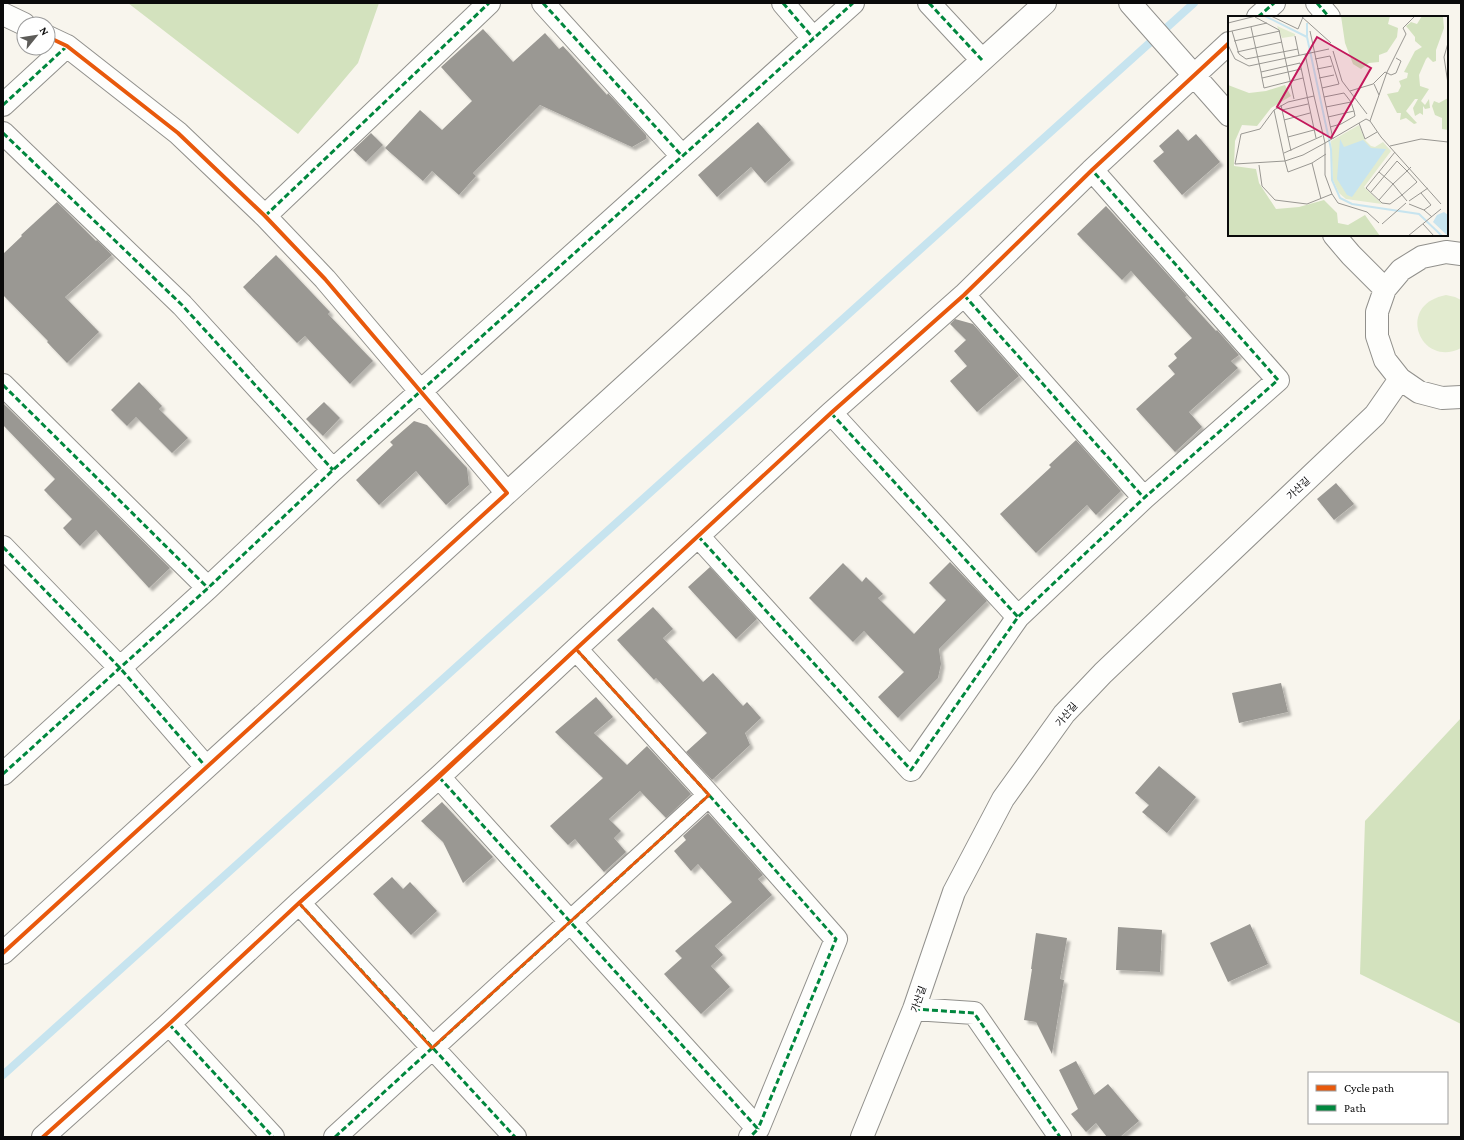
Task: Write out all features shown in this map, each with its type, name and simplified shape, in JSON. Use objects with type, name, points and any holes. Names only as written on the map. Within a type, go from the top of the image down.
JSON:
[{"type":"street","points":[[265,216],[489,3]]},
{"type":"street","points":[[543,3],[682,156]]},
{"type":"street","points":[[783,3],[813,38]]},
{"type":"street","points":[[3,774],[208,588],[333,470],[853,3]]},
{"type":"street","points":[[928,3],[982,60]]},
{"type":"street","points":[[3,953],[1045,3]]},
{"type":"street","points":[[1130,3],[1228,113]]},
{"type":"street","points":[[1259,16],[1274,3]]},
{"type":"street","points":[[1317,3],[1328,16]]},
{"type":"street","points":[[3,14],[16,20]]},
{"type":"street","points":[[3,105],[57,42],[178,133],[265,216],[325,279],[507,493]]},
{"type":"street","points":[[43,1137],[439,777],[831,413],[964,295],[1092,170],[1187,67],[1228,44]]},
{"type":"street","points":[[3,134],[182,305],[333,470]]},
{"type":"street","points":[[698,536],[911,770],[1018,617],[1144,498],[1278,380],[1092,170]]},
{"type":"street","points":[[1335,236],[1351,255],[1385,289]]},
{"type":"street","points":[[1461,254],[1446,252],[1422,257],[1401,270],[1385,289],[1377,312],[1377,336],[1385,360],[1400,379],[1419,392],[1442,398],[1461,397]]},
{"type":"street","points":[[964,295],[1144,498]]},
{"type":"street","name":"가산길","points":[[862,1137],[914,1009],[954,892],[1004,799],[1064,714],[1120,656],[1375,415],[1400,379]]},
{"type":"street","points":[[3,385],[208,588]]},
{"type":"street","points":[[831,413],[1018,617]]},
{"type":"street","points":[[3,547],[120,668],[206,767]]},
{"type":"street","points":[[439,777],[571,922],[754,1133],[836,939],[709,795],[576,649]]},
{"type":"street","points":[[335,1137],[709,795]]},
{"type":"street","points":[[299,903],[515,1137]]},
{"type":"street","points":[[914,1009],[974,1013],[1060,1137]]},
{"type":"street","points":[[169,1024],[273,1137]]},
{"type":"highlighted area","points":[[576,649],[709,795],[432,1048],[299,903]]},
{"type":"green space","points":[[128,3],[379,3],[358,63],[298,134]]},
{"type":"green space","points":[[1446,295],[1461,300],[1461,348],[1447,352],[1434,350],[1425,343],[1419,333],[1417,322],[1421,310],[1430,301]]},
{"type":"green space","points":[[1461,718],[1461,1024],[1360,974],[1365,821]]},
{"type":"building","points":[[483,29],[513,62],[545,33],[559,49],[563,46],[607,95],[608,93],[646,135],[646,139],[632,147],[540,105],[473,173],[476,176],[459,195],[432,171],[423,181],[385,148],[420,110],[442,130],[472,101],[441,67]]},
{"type":"building","points":[[758,122],[791,160],[765,183],[751,167],[717,197],[698,175]]},
{"type":"building","points":[[1178,129],[1188,141],[1196,134],[1220,162],[1182,195],[1153,161],[1164,152],[1159,146]]},
{"type":"building","points":[[371,133],[383,145],[366,162],[353,150]]},
{"type":"building","points":[[57,202],[112,255],[65,297],[99,332],[67,363],[47,342],[48,341],[3,295],[3,254],[22,236],[21,235]]},
{"type":"building","points":[[1106,206],[1187,296],[1185,297],[1239,355],[1231,361],[1238,368],[1189,412],[1202,427],[1175,452],[1136,409],[1175,374],[1168,366],[1177,358],[1174,354],[1192,338],[1131,271],[1122,280],[1077,234]]},
{"type":"building","points":[[276,255],[330,312],[328,314],[373,361],[350,384],[305,336],[297,343],[243,287]]},
{"type":"building","points":[[955,319],[973,324],[1019,376],[977,412],[950,381],[967,366],[954,351],[966,340],[950,324]]},
{"type":"building","points":[[139,382],[162,406],[159,409],[188,438],[172,453],[136,417],[127,426],[111,410]]},
{"type":"building","points":[[324,402],[340,418],[323,436],[306,419]]},
{"type":"building","points":[[3,403],[170,568],[149,588],[96,530],[80,546],[63,528],[72,519],[44,490],[55,479],[3,425]]},
{"type":"building","points":[[414,421],[427,425],[467,468],[469,485],[446,505],[416,471],[379,505],[356,480],[393,445],[390,442]]},
{"type":"building","points":[[1076,440],[1121,491],[1096,515],[1087,505],[1036,553],[1000,514],[1051,467],[1049,465]]},
{"type":"building","points":[[1336,483],[1354,504],[1334,520],[1317,499]]},
{"type":"building","points":[[950,562],[987,601],[939,649],[941,664],[938,678],[898,718],[878,697],[904,672],[864,631],[853,642],[809,598],[843,563],[862,582],[866,577],[883,594],[878,598],[914,634],[946,600],[929,583]]},
{"type":"building","points":[[710,567],[757,619],[736,639],[688,587]]},
{"type":"building","points":[[653,607],[673,629],[663,638],[703,682],[713,673],[743,706],[747,702],[761,718],[745,733],[750,745],[712,780],[686,752],[707,733],[656,678],[654,680],[617,640]]},
{"type":"building","points":[[1281,683],[1288,712],[1239,723],[1232,693]]},
{"type":"building","points":[[596,697],[613,717],[594,733],[627,765],[647,746],[691,794],[666,818],[640,791],[609,819],[621,831],[614,838],[626,852],[604,872],[575,839],[568,845],[550,826],[603,778],[555,732]]},
{"type":"building","points":[[1159,766],[1196,797],[1167,833],[1142,812],[1149,805],[1135,793]]},
{"type":"building","points":[[442,802],[493,857],[463,883],[443,842],[421,821]]},
{"type":"building","points":[[708,813],[763,875],[758,879],[772,895],[715,946],[723,955],[711,966],[730,987],[701,1014],[664,974],[682,958],[675,951],[732,902],[698,864],[691,871],[674,851],[686,840],[683,836]]},
{"type":"building","points":[[392,877],[403,889],[410,882],[437,911],[411,935],[373,894]]},
{"type":"building","points":[[1250,924],[1268,964],[1228,982],[1210,943]]},
{"type":"building","points":[[1118,927],[1162,930],[1160,972],[1116,970]]},
{"type":"building","points":[[1036,933],[1067,938],[1060,979],[1064,980],[1052,1054],[1036,1022],[1024,1020]]},
{"type":"building","points":[[1076,1061],[1094,1095],[1108,1084],[1139,1121],[1120,1137],[1107,1137],[1096,1123],[1086,1132],[1071,1114],[1078,1109],[1059,1070]]},
{"type":"waterway","points":[[3,1075],[1194,3]]},
{"type":"marked path","points":[[265,216],[489,3]]},
{"type":"marked path","points":[[543,3],[682,156]]},
{"type":"marked path","points":[[783,3],[813,38]]},
{"type":"marked path","points":[[3,774],[208,588],[333,470],[853,3]]},
{"type":"marked path","points":[[929,3],[982,60]]},
{"type":"marked path","points":[[1259,16],[1274,3]]},
{"type":"marked path","points":[[1317,3],[1328,16]]},
{"type":"marked path","points":[[3,105],[67,46]]},
{"type":"marked path","points":[[3,133],[182,305],[333,470]]},
{"type":"marked path","points":[[698,536],[911,770],[1018,617],[1144,498],[1278,380],[1092,170]]},
{"type":"marked path","points":[[964,295],[1144,498]]},
{"type":"marked path","points":[[3,385],[208,588]]},
{"type":"marked path","points":[[831,413],[1018,617]]},
{"type":"marked path","points":[[3,547],[120,668],[206,767]]},
{"type":"marked path","points":[[576,649],[709,795],[836,939],[758,1129]]},
{"type":"marked path","points":[[439,777],[758,1129],[750,1137]]},
{"type":"marked path","points":[[335,1137],[709,795]]},
{"type":"marked path","points":[[299,903],[515,1137]]},
{"type":"marked path","points":[[914,1009],[974,1013],[1060,1137]]},
{"type":"marked path","points":[[169,1024],[273,1137]]},
{"type":"cycle path","points":[[3,953],[507,493],[325,279],[265,216],[178,133],[67,46],[56,41]]},
{"type":"cycle path","points":[[43,1137],[439,777],[831,413],[964,295],[1092,170],[1228,44]]}]
